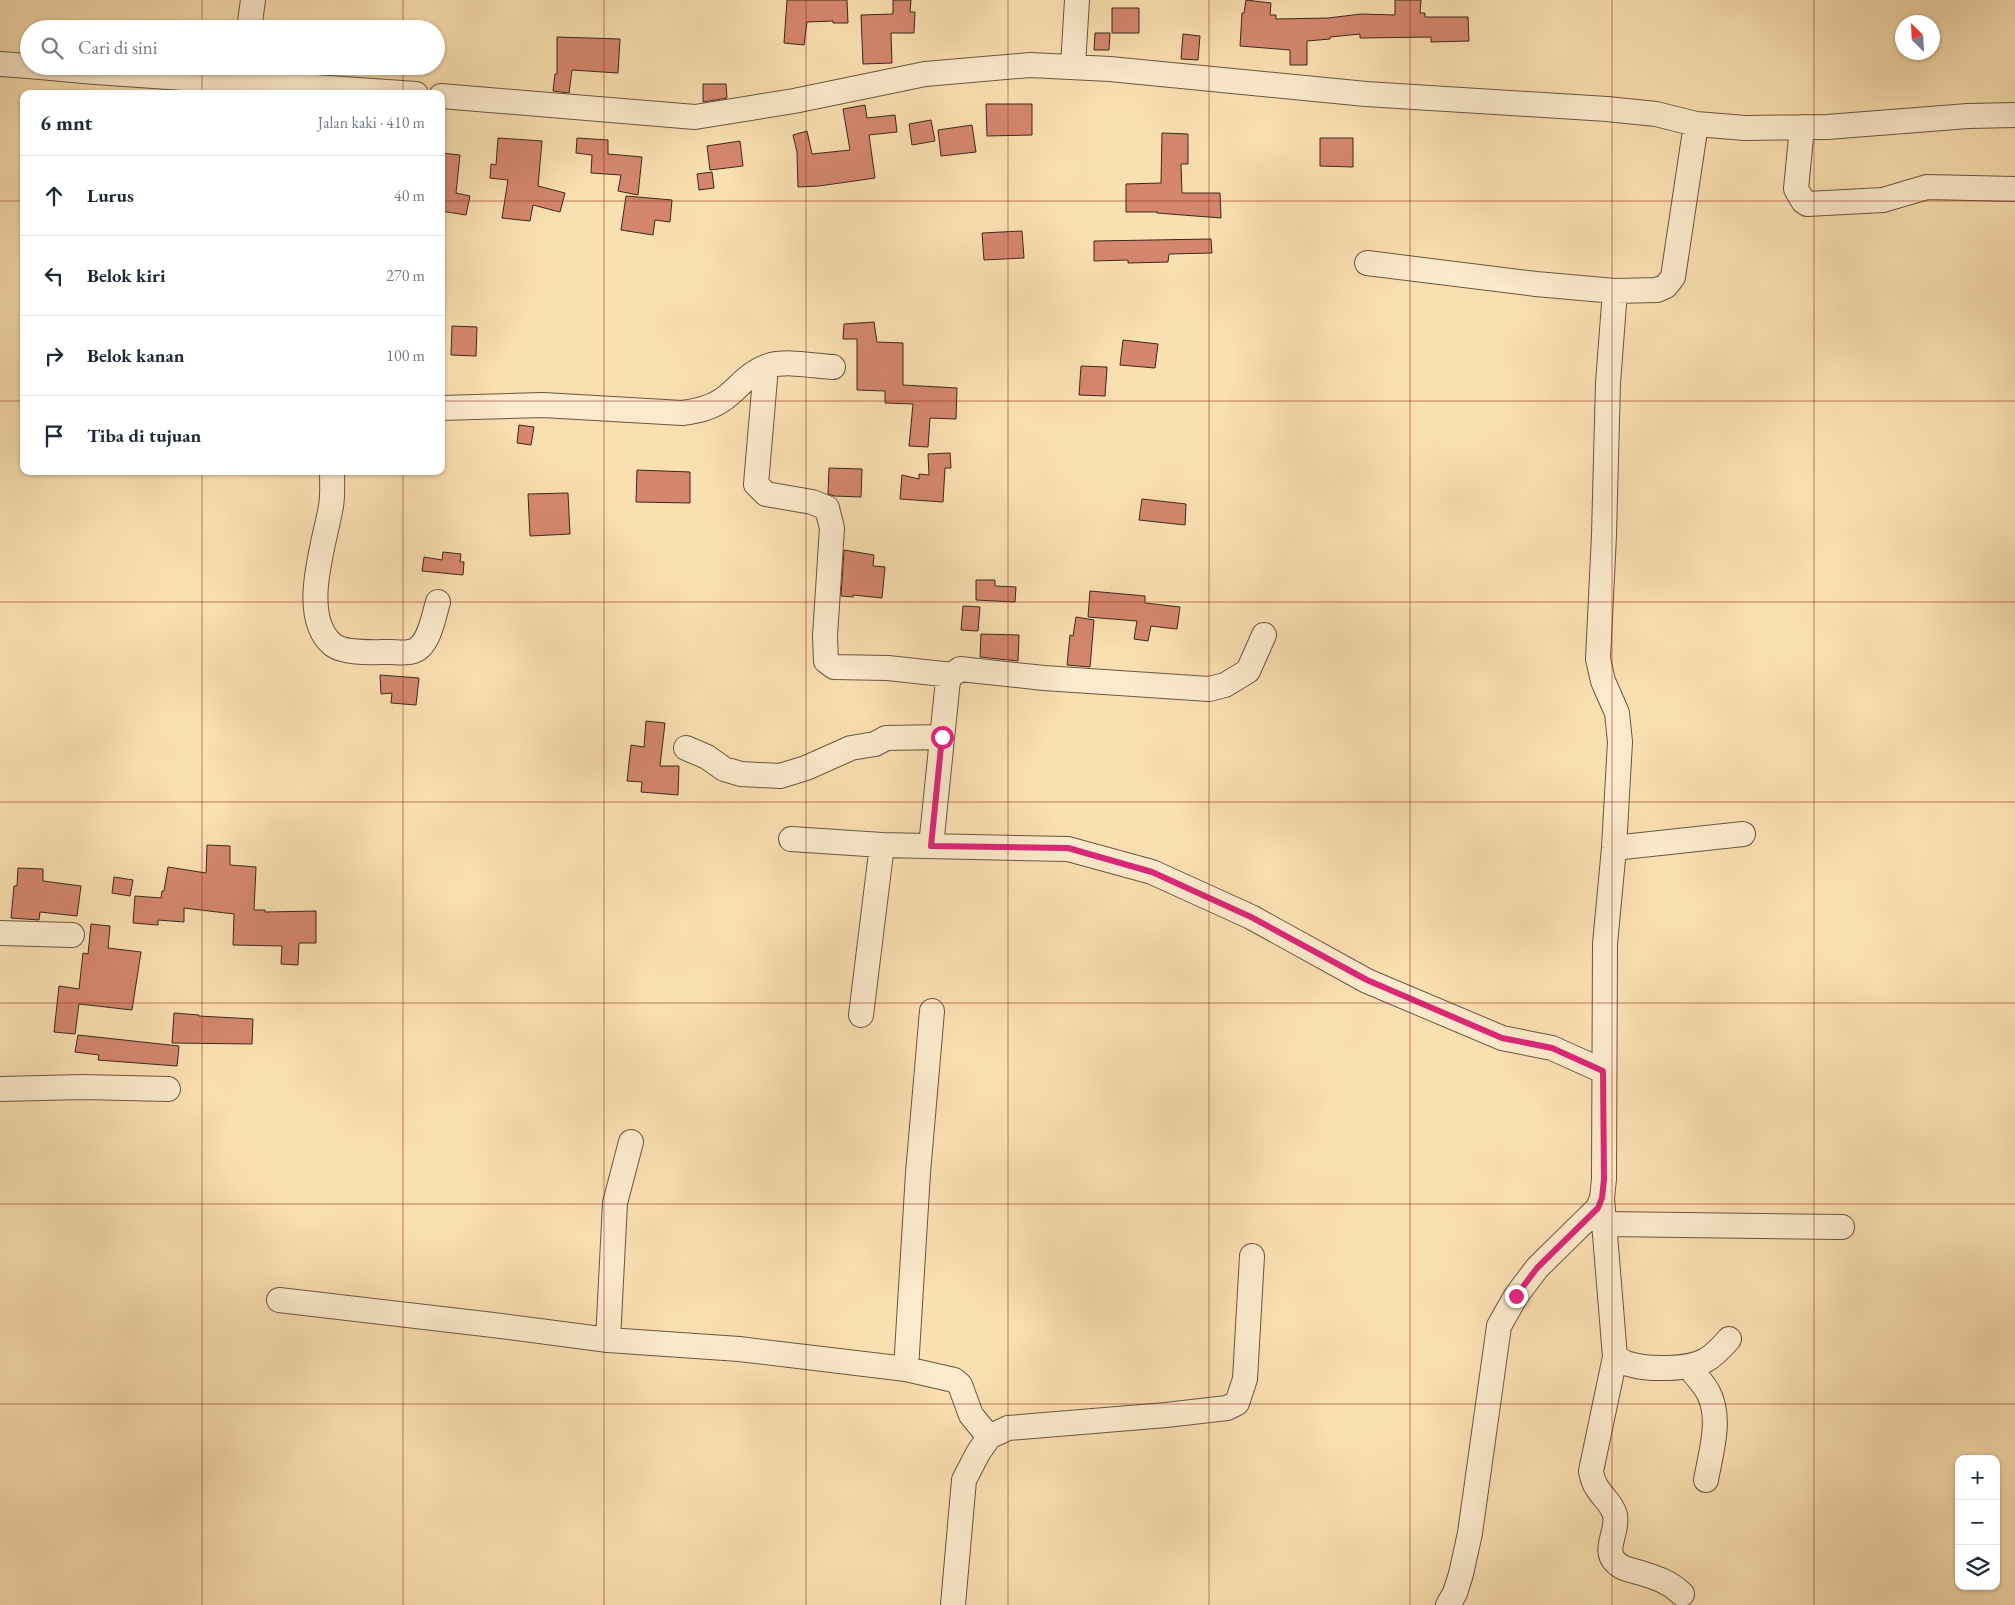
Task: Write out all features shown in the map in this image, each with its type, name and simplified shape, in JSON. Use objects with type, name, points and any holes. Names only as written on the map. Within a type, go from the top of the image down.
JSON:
[{"type":"street","points":[[250,20],[253,0]]},
{"type":"street","points":[[1073,66],[1077,0]]},
{"type":"street","points":[[0,64],[20,65]]},
{"type":"street","points":[[445,96],[695,117],[794,101],[925,74],[1030,64],[1073,66],[1366,94],[1607,109],[1656,114],[1696,124],[1753,128],[2015,115]]},
{"type":"street","points":[[248,75],[332,90]]},
{"type":"street","points":[[1368,263],[1536,284],[1615,291],[1657,290],[1666,286],[1673,278],[1696,124]]},
{"type":"street","points":[[1802,127],[1796,189],[1807,204],[1883,200],[1926,187],[2015,189]]},
{"type":"street","points":[[1615,291],[1608,383],[1604,536],[1598,659],[1602,681],[1617,714],[1620,727],[1614,848],[1605,944],[1603,1071],[1604,1179],[1602,1198],[1615,1357],[1591,1471],[1596,1486],[1606,1498],[1614,1513],[1616,1528],[1610,1544],[1610,1551],[1615,1562],[1624,1568],[1662,1579],[1674,1586],[1682,1594]]},
{"type":"street","points":[[445,408],[543,405],[688,412],[702,410],[723,400],[753,372],[766,366],[777,364],[833,367]]},
{"type":"street","points":[[766,366],[756,484],[766,494],[812,502],[827,508],[832,528],[825,636],[826,661],[834,667],[888,668],[952,674]]},
{"type":"street","points":[[332,475],[332,503],[317,577],[316,611],[322,630],[334,646],[353,651],[411,652],[421,646],[427,637],[438,602]]},
{"type":"street","points":[[931,846],[948,680],[952,674],[960,669],[1044,678],[1208,689],[1225,685],[1248,671],[1264,635]]},
{"type":"street","points":[[686,748],[707,757],[724,770],[741,774],[780,776],[806,768],[851,748],[875,744],[886,738],[942,737]]},
{"type":"street","points":[[1614,848],[1742,834]]},
{"type":"street","points":[[791,839],[882,845],[1068,848],[1152,872],[1251,917],[1367,980],[1502,1038],[1552,1048],[1603,1071]]},
{"type":"street","points":[[861,1015],[882,845]]},
{"type":"street","points":[[0,933],[72,936]]},
{"type":"street","points":[[906,1369],[918,1173],[932,1011]]},
{"type":"street","points":[[0,1089],[83,1087],[168,1089]]},
{"type":"street","points":[[608,1340],[616,1203],[631,1142]]},
{"type":"street","points":[[1448,1605],[1455,1593],[1461,1574],[1470,1533],[1499,1326],[1516,1296],[1537,1268],[1589,1218],[1598,1208],[1602,1198]]},
{"type":"street","points":[[1605,1224],[1842,1227]]},
{"type":"street","points":[[953,1605],[964,1480],[989,1437],[1008,1428],[1166,1415],[1227,1408],[1237,1403],[1245,1379],[1252,1256]]},
{"type":"street","points":[[279,1300],[608,1340],[739,1349],[906,1369],[954,1380],[960,1385],[971,1415],[989,1437]]},
{"type":"street","points":[[1615,1357],[1629,1364],[1640,1366],[1657,1368],[1689,1366],[1705,1361],[1720,1350],[1729,1339]]},
{"type":"street","points":[[1689,1366],[1708,1392],[1714,1410],[1715,1430],[1706,1480]]},
{"type":"building","points":[[787,0],[847,0],[848,23],[833,23],[833,21],[807,22],[804,45],[784,43]]},
{"type":"building","points":[[893,0],[911,0],[910,12],[915,12],[914,33],[891,33],[892,63],[863,64],[861,15],[893,14]]},
{"type":"building","points":[[1246,0],[1271,3],[1270,15],[1276,15],[1276,19],[1328,18],[1361,14],[1395,15],[1395,0],[1421,0],[1420,13],[1425,13],[1425,17],[1468,17],[1469,41],[1431,42],[1431,37],[1360,38],[1360,34],[1330,37],[1330,39],[1307,41],[1307,65],[1290,65],[1290,50],[1240,46],[1242,13],[1244,13]]},
{"type":"building","points":[[1112,8],[1139,8],[1139,33],[1112,33]]},
{"type":"building","points":[[1095,33],[1110,33],[1109,50],[1094,50]]},
{"type":"building","points":[[1183,34],[1200,36],[1198,60],[1181,59]]},
{"type":"building","points":[[557,37],[620,39],[618,73],[572,70],[569,93],[553,91],[555,74],[557,74]]},
{"type":"building","points":[[703,84],[726,84],[727,98],[703,102]]},
{"type":"building","points":[[986,104],[1032,104],[1032,135],[987,136]]},
{"type":"building","points":[[865,105],[867,118],[895,115],[897,132],[869,135],[875,178],[798,187],[797,152],[793,135],[807,131],[812,154],[850,150],[843,109]]},
{"type":"building","points":[[931,120],[935,141],[912,145],[909,124]]},
{"type":"building","points":[[972,125],[976,152],[941,156],[938,130]]},
{"type":"building","points":[[1162,133],[1188,134],[1188,164],[1181,164],[1182,193],[1220,193],[1221,218],[1157,212],[1126,212],[1126,184],[1161,183]]},
{"type":"building","points":[[498,138],[542,141],[538,186],[565,193],[560,212],[533,205],[530,221],[502,218],[508,180],[490,178],[491,164],[496,165]]},
{"type":"building","points":[[577,138],[608,140],[608,154],[642,157],[638,195],[618,191],[621,175],[591,173],[592,155],[576,153]]},
{"type":"building","points":[[1320,138],[1353,138],[1353,167],[1320,166]]},
{"type":"building","points":[[740,141],[743,166],[710,170],[707,146]]},
{"type":"building","points":[[445,153],[460,155],[456,193],[470,196],[466,215],[445,212]]},
{"type":"building","points":[[712,172],[714,188],[699,190],[697,174]]},
{"type":"building","points":[[626,196],[672,200],[670,222],[655,220],[653,235],[621,230]]},
{"type":"building","points":[[1022,231],[1024,258],[984,260],[982,233]]},
{"type":"building","points":[[1211,239],[1212,253],[1169,254],[1168,262],[1128,263],[1128,260],[1094,261],[1094,241]]},
{"type":"building","points":[[874,322],[877,342],[903,343],[903,385],[957,388],[956,419],[930,418],[928,447],[909,446],[913,404],[885,403],[885,391],[857,390],[857,339],[843,339],[844,324]]},
{"type":"building","points":[[452,326],[477,327],[476,356],[451,355]]},
{"type":"building","points":[[1123,340],[1158,344],[1155,368],[1120,365]]},
{"type":"building","points":[[1081,366],[1107,367],[1105,396],[1079,395]]},
{"type":"building","points":[[519,425],[534,427],[531,445],[517,443]]},
{"type":"building","points":[[950,453],[951,468],[945,468],[943,502],[900,499],[902,475],[919,479],[919,474],[929,475],[928,454]]},
{"type":"building","points":[[829,468],[862,469],[861,497],[828,494]]},
{"type":"building","points":[[637,470],[690,472],[690,503],[636,502]]},
{"type":"building","points":[[568,493],[570,534],[530,536],[528,494]]},
{"type":"building","points":[[1142,499],[1186,504],[1185,525],[1139,520]]},
{"type":"building","points":[[844,550],[874,555],[873,566],[885,567],[882,598],[853,595],[853,597],[841,596]]},
{"type":"building","points":[[443,552],[461,554],[460,562],[464,562],[463,575],[422,571],[424,557],[442,560]]},
{"type":"building","points":[[976,580],[995,580],[995,586],[1016,587],[1015,602],[976,600]]},
{"type":"building","points":[[1090,591],[1145,596],[1145,603],[1180,607],[1177,629],[1151,626],[1148,641],[1134,639],[1137,621],[1088,617]]},
{"type":"building","points":[[963,606],[980,607],[978,631],[961,630]]},
{"type":"building","points":[[1076,617],[1094,620],[1090,667],[1067,665],[1070,635],[1073,636]]},
{"type":"building","points":[[981,634],[1019,635],[1018,661],[980,657]]},
{"type":"building","points":[[380,675],[419,678],[416,705],[391,703],[392,693],[381,694]]},
{"type":"building","points":[[646,721],[665,723],[660,766],[679,766],[678,795],[641,792],[642,782],[627,781],[631,745],[644,747]]},
{"type":"building","points":[[207,845],[230,846],[230,865],[256,867],[254,910],[265,910],[265,912],[316,911],[316,943],[299,943],[298,965],[281,964],[282,946],[233,945],[234,914],[184,908],[184,922],[158,920],[158,925],[133,923],[135,896],[161,898],[168,867],[206,873]]},
{"type":"building","points":[[18,868],[43,869],[43,881],[81,886],[77,916],[40,912],[39,920],[11,918],[14,886],[17,886]]},
{"type":"building","points":[[114,877],[133,880],[130,896],[112,893]]},
{"type":"building","points":[[91,924],[110,926],[108,948],[141,952],[132,1010],[79,1004],[75,1034],[54,1032],[59,986],[79,989],[83,953],[88,954]]},
{"type":"building","points":[[174,1013],[253,1019],[252,1044],[172,1043]]},
{"type":"building","points":[[78,1035],[179,1046],[177,1066],[98,1060],[99,1055],[75,1052]]},
{"type":"route","points":[[942,737],[931,846],[1068,848],[1152,872],[1251,917],[1367,980],[1439,1012],[1502,1038],[1552,1048],[1603,1071],[1604,1179],[1602,1198],[1598,1208],[1537,1268],[1516,1296]]}]
